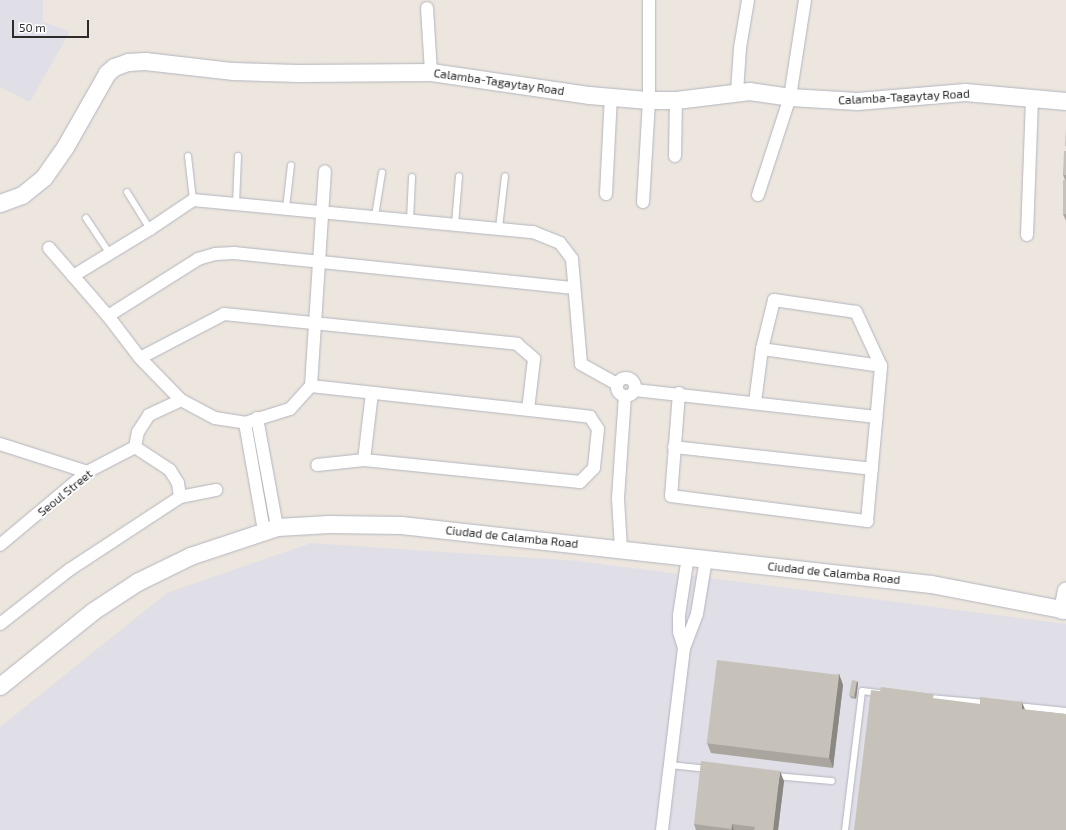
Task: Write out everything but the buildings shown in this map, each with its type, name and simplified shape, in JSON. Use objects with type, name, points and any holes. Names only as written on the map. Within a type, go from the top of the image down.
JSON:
[{"type":"main road","name":"Calamba-Tagaytay Road","points":[[0,203],[22,195],[44,177],[65,148],[107,73],[120,64],[145,61],[232,71],[316,73],[431,72],[649,100],[676,100],[737,92],[770,92],[790,97],[857,101],[965,92],[1066,101]]},
{"type":"main road","name":"Ciudad de Calamba Road","points":[[0,686],[93,611],[137,582],[190,556],[270,529],[329,524],[393,525],[930,584],[1064,610]]},
{"type":"main road","points":[[1064,610],[1066,590]]},
{"type":"street","points":[[643,202],[649,100],[649,0]]},
{"type":"street","points":[[737,92],[740,48],[748,0]]},
{"type":"street","points":[[758,195],[790,97],[805,0]]},
{"type":"street","points":[[427,8],[431,72]]},
{"type":"street","points":[[606,194],[611,96]]},
{"type":"street","points":[[1027,235],[1032,98]]},
{"type":"street","points":[[675,156],[676,100]]},
{"type":"street","points":[[49,248],[108,316],[140,358],[181,400],[215,418],[245,423],[257,418],[290,409],[311,386],[319,262],[324,211],[325,171]]},
{"type":"street","points":[[73,276],[150,229],[193,200],[324,211],[533,232],[560,243],[572,259],[581,364],[617,384]]},
{"type":"street","points":[[108,316],[198,259],[215,254],[234,253],[574,288]]},
{"type":"street","points":[[679,393],[670,496],[867,521],[881,366],[856,312],[774,300],[762,349],[756,402]]},
{"type":"street","points":[[140,358],[224,314],[517,344],[534,359],[528,410]]},
{"type":"street","points":[[762,349],[881,366]]},
{"type":"street","points":[[617,384],[623,378],[631,378],[618,498],[621,549]]},
{"type":"street","points":[[617,384],[618,392],[679,393],[876,417]]},
{"type":"street","points":[[311,386],[590,417],[598,429],[594,468],[580,482],[364,460],[317,465]]},
{"type":"street","points":[[364,460],[372,393]]},
{"type":"street","points":[[180,497],[178,483],[170,470],[135,447],[138,432],[149,415],[181,400]]},
{"type":"street","points":[[257,418],[270,529]]},
{"type":"street","points":[[245,423],[270,529]]},
{"type":"street","points":[[0,444],[87,472]]},
{"type":"street","name":"Seoul Street","points":[[0,545],[87,472],[135,447]]},
{"type":"street","points":[[674,447],[872,469]]},
{"type":"street","points":[[0,624],[69,570],[180,497],[216,490]]},
{"type":"street","points":[[684,648],[679,632],[679,615],[688,557]]},
{"type":"street","points":[[662,830],[684,648],[697,614],[706,559]]},
{"type":"lane","points":[[188,156],[193,200]]},
{"type":"lane","points":[[236,204],[238,156]]},
{"type":"lane","points":[[286,208],[291,165]]},
{"type":"lane","points":[[375,216],[382,173]]},
{"type":"lane","points":[[455,224],[459,176]]},
{"type":"lane","points":[[499,228],[505,176]]},
{"type":"lane","points":[[410,220],[412,177]]},
{"type":"lane","points":[[127,192],[150,229]]},
{"type":"lane","points":[[86,218],[110,254]]},
{"type":"lane","points":[[845,830],[862,691],[886,694]]},
{"type":"lane","points":[[925,697],[995,704]]},
{"type":"lane","points":[[1011,705],[1066,711]]},
{"type":"lane","points":[[670,765],[716,770]]},
{"type":"lane","points":[[770,775],[832,781]]},
{"type":"shaded area","points":[[0,0],[43,0],[43,22],[70,31],[30,102],[0,87]]},
{"type":"shaded area","points":[[311,543],[577,561],[1066,624],[1066,830],[0,830],[0,727],[167,593]]}]
